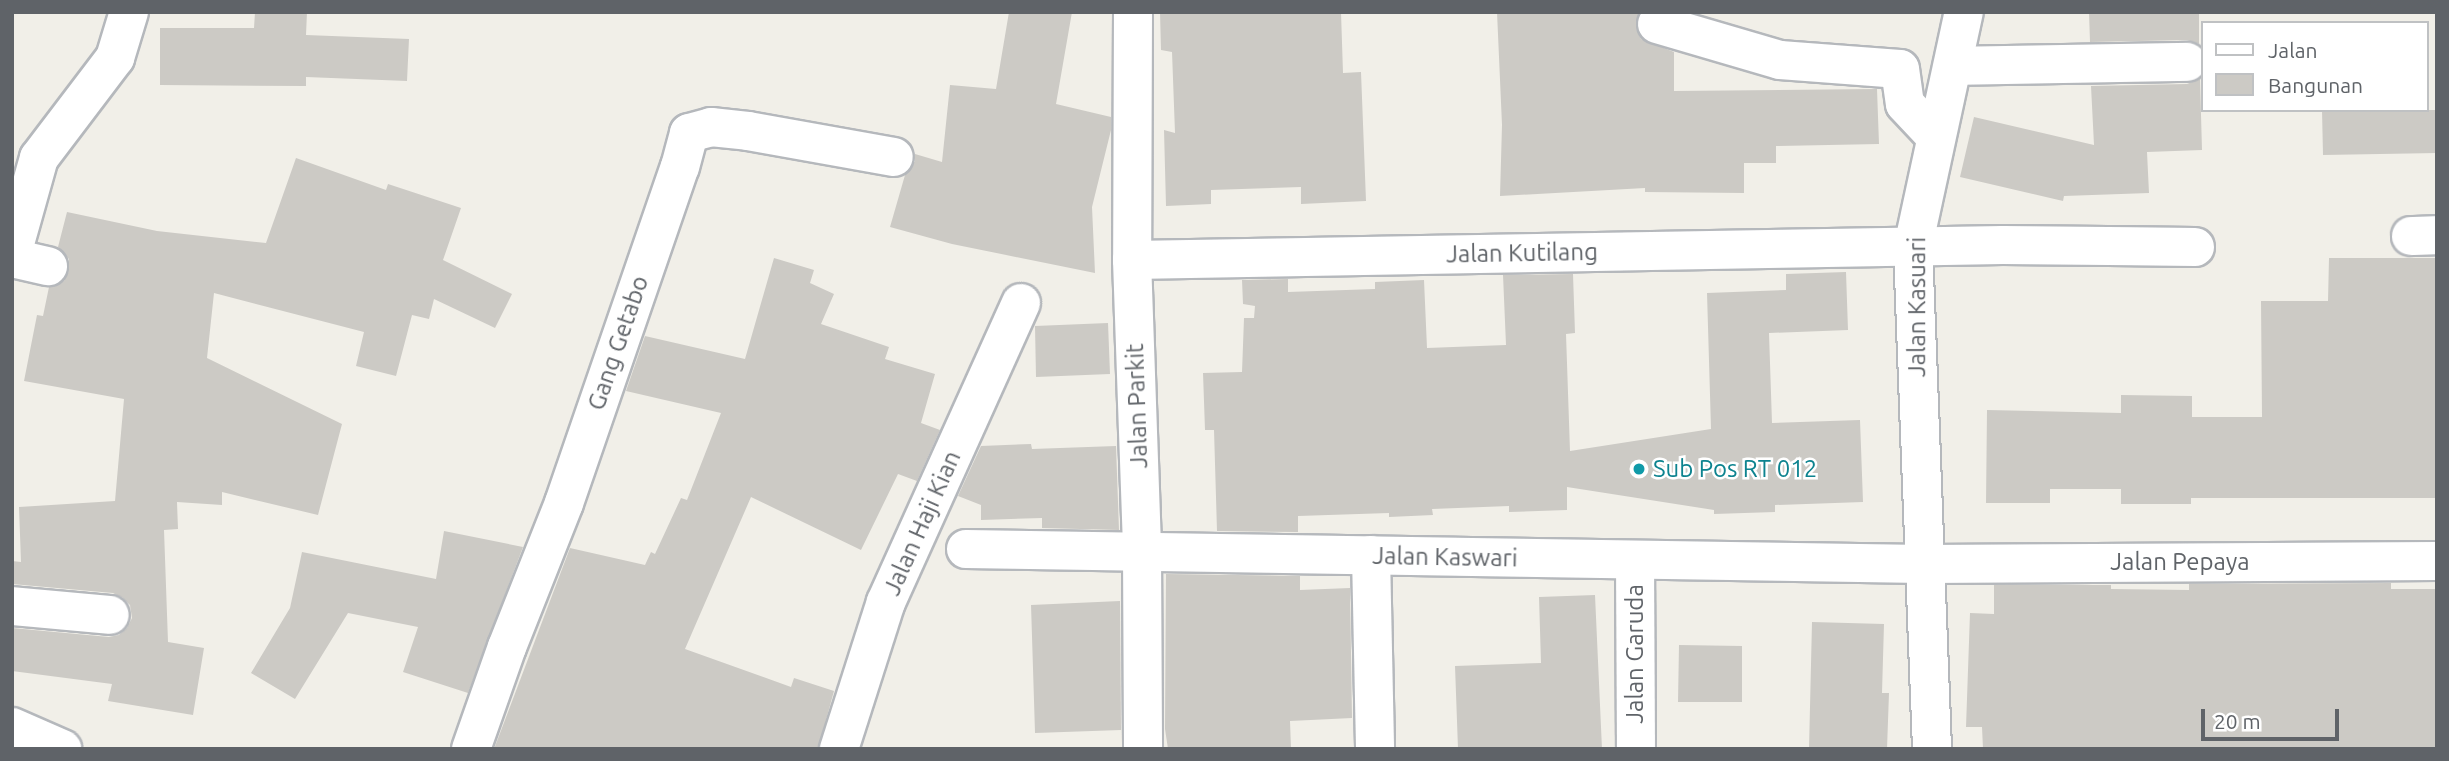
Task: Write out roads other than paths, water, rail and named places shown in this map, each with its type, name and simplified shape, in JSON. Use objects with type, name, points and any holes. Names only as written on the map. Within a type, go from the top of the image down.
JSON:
[{"type":"street","points":[[24,259],[22,182],[115,58],[129,12]]},
{"type":"street","name":"Jalan Parkit","points":[[1133,12],[1132,260],[1142,552],[1143,749]]},
{"type":"street","name":"Jalan Kasuari","points":[[1932,749],[1913,247],[1964,12]]},
{"type":"street","points":[[1657,24],[1780,60],[1900,69],[1905,104],[1935,136]]},
{"type":"street","points":[[1953,66],[2188,62]]},
{"type":"street","name":"Gang Getabo","points":[[471,749],[507,646],[564,503],[680,167],[689,133],[711,127],[748,131],[894,157]]},
{"type":"street","name":"Jalan Kutilang","points":[[1132,260],[2003,244],[2196,247]]},
{"type":"street","name":"Jalan Haji Kian","points":[[839,749],[886,602],[1021,303]]},
{"type":"street","name":"Jalan Kaswari","points":[[966,549],[1924,564]]},
{"type":"street","points":[[1371,555],[1375,749]]},
{"type":"street","name":"Jalan Garuda","points":[[1635,560],[1636,749]]},
{"type":"street","name":"Jalan Pepaya","points":[[1924,564],[2437,561]]},
{"type":"street","points":[[12,606],[110,615]]},
{"type":"street","points":[[12,727],[62,749]]},
{"type":"place","name":"Sub Pos RT 012","points":[[1639,469]]}]
